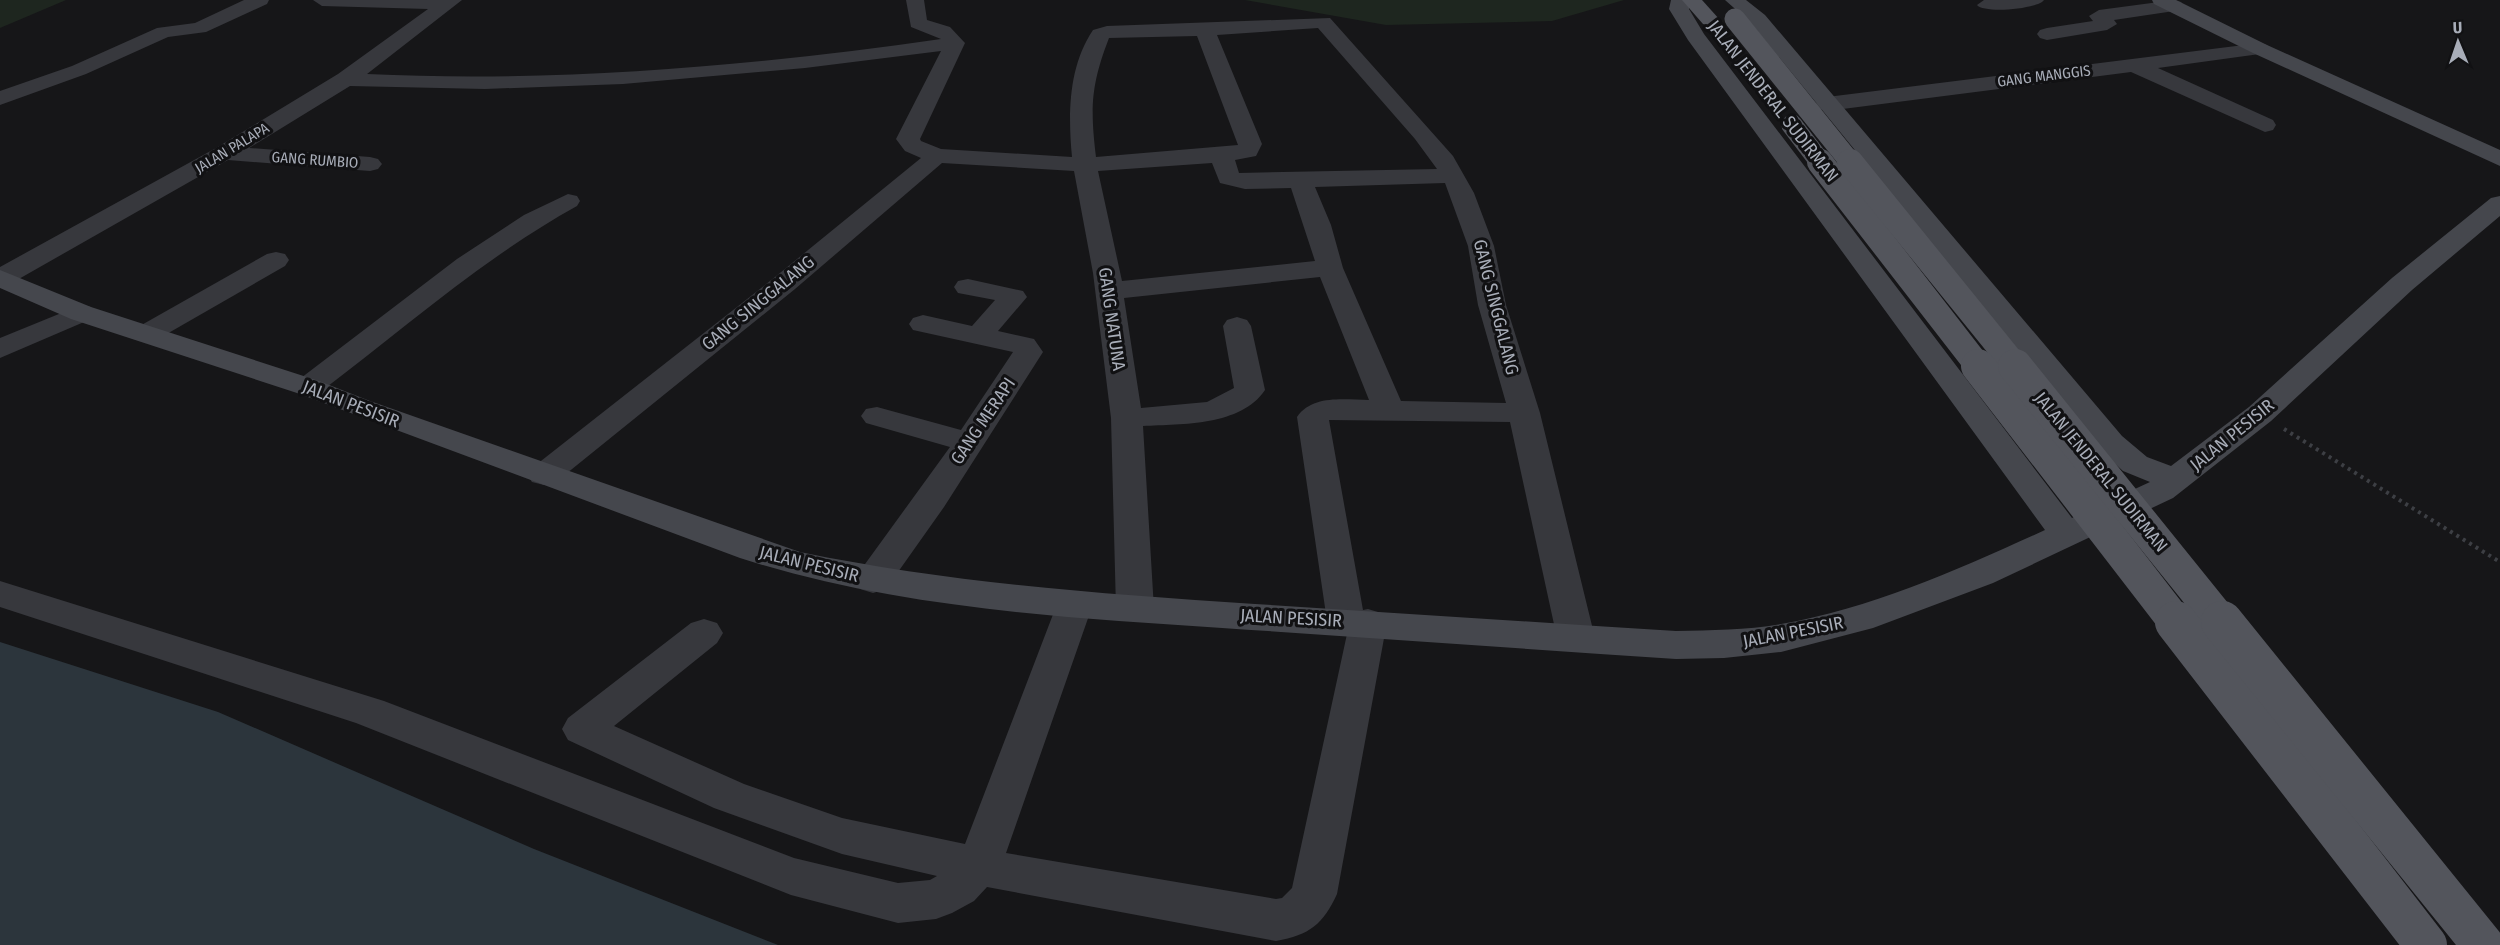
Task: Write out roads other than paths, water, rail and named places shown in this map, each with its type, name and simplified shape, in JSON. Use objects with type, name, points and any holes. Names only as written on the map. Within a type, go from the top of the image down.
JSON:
[{"type":"main road","name":"JALAN JENDERAL SUDIRMAN","points":[[1718,8],[2426,945]]},
{"type":"main road","name":"JALAN JENDERAL SUDIRMAN","points":[[1718,8],[2483,945]]},
{"type":"street","points":[[0,98],[79,70],[164,32],[199,28],[260,0]]},
{"type":"street","points":[[322,0],[451,2]]},
{"type":"street","points":[[915,0],[918,23],[939,27],[948,33],[955,43]]},
{"type":"street","points":[[1680,0],[1679,9],[1695,36],[2066,534]]},
{"type":"street","points":[[1987,5],[2035,0]]},
{"type":"street","name":"JALAN PALAPA","points":[[0,278],[224,153],[346,79],[451,2]]},
{"type":"street","points":[[2047,34],[2107,24],[2099,16],[2167,3],[2260,50],[2500,159]]},
{"type":"street","points":[[1718,8],[1758,19],[2111,443],[2135,465],[2176,480]]},
{"type":"street","name":"GANG SINGGALANG","points":[[1205,30],[1323,22],[1423,134],[1453,176],[1462,193],[1481,246],[1492,305],[1524,413],[1575,638]]},
{"type":"street","points":[[955,43],[908,139],[913,146],[938,156],[1085,165],[1248,151],[1250,144],[1205,30]]},
{"type":"street","name":"GANG NATUNA","points":[[1135,609],[1126,417],[1109,291],[1085,165],[1080,120],[1084,76],[1100,34],[1205,30]]},
{"type":"street","points":[[346,79],[504,84],[580,81],[816,62],[955,43]]},
{"type":"street","name":"GANG MANGGIS","points":[[1827,104],[2260,50]]},
{"type":"street","points":[[2134,65],[2265,125]]},
{"type":"street","name":"GANG RUMBIO","points":[[224,153],[370,164]]},
{"type":"street","points":[[1221,155],[1230,178],[1235,181],[1453,176]]},
{"type":"street","name":"GANG SINGGALANG","points":[[543,475],[785,283],[938,156]]},
{"type":"street","points":[[1300,179],[1318,225],[1330,268],[1389,410]]},
{"type":"street","points":[[308,387],[439,285],[530,222],[568,201]]},
{"type":"street","name":"JALAN PESISIR","points":[[0,278],[81,313],[308,387],[543,475],[797,564],[873,580],[967,594],[1075,604],[1676,645],[1724,644],[1781,638],[1860,619],[1980,574],[2161,490],[2260,414],[2402,284],[2500,203]]},
{"type":"street","points":[[148,333],[276,260]]},
{"type":"street","points":[[1109,291],[1330,268]]},
{"type":"street","points":[[968,287],[1008,294],[1012,297],[980,334]]},
{"type":"street","points":[[0,349],[81,313]]},
{"type":"street","name":"GANG MERAPI","points":[[873,580],[932,499],[967,442],[1028,352],[1024,345],[924,324]]},
{"type":"street","points":[[1126,417],[1214,410],[1243,399],[1250,390],[1237,326]]},
{"type":"street","points":[[704,633],[582,729],[729,796],[842,836],[979,866],[1265,919],[1285,919],[1304,910],[1314,894],[1357,622],[1312,420],[1316,414],[1330,409],[1524,413]]},
{"type":"street","points":[[877,416],[967,442]]},
{"type":"street","points":[[0,594],[370,712],[791,876],[898,903],[936,899],[958,887],[979,866],[1075,604]]}]
